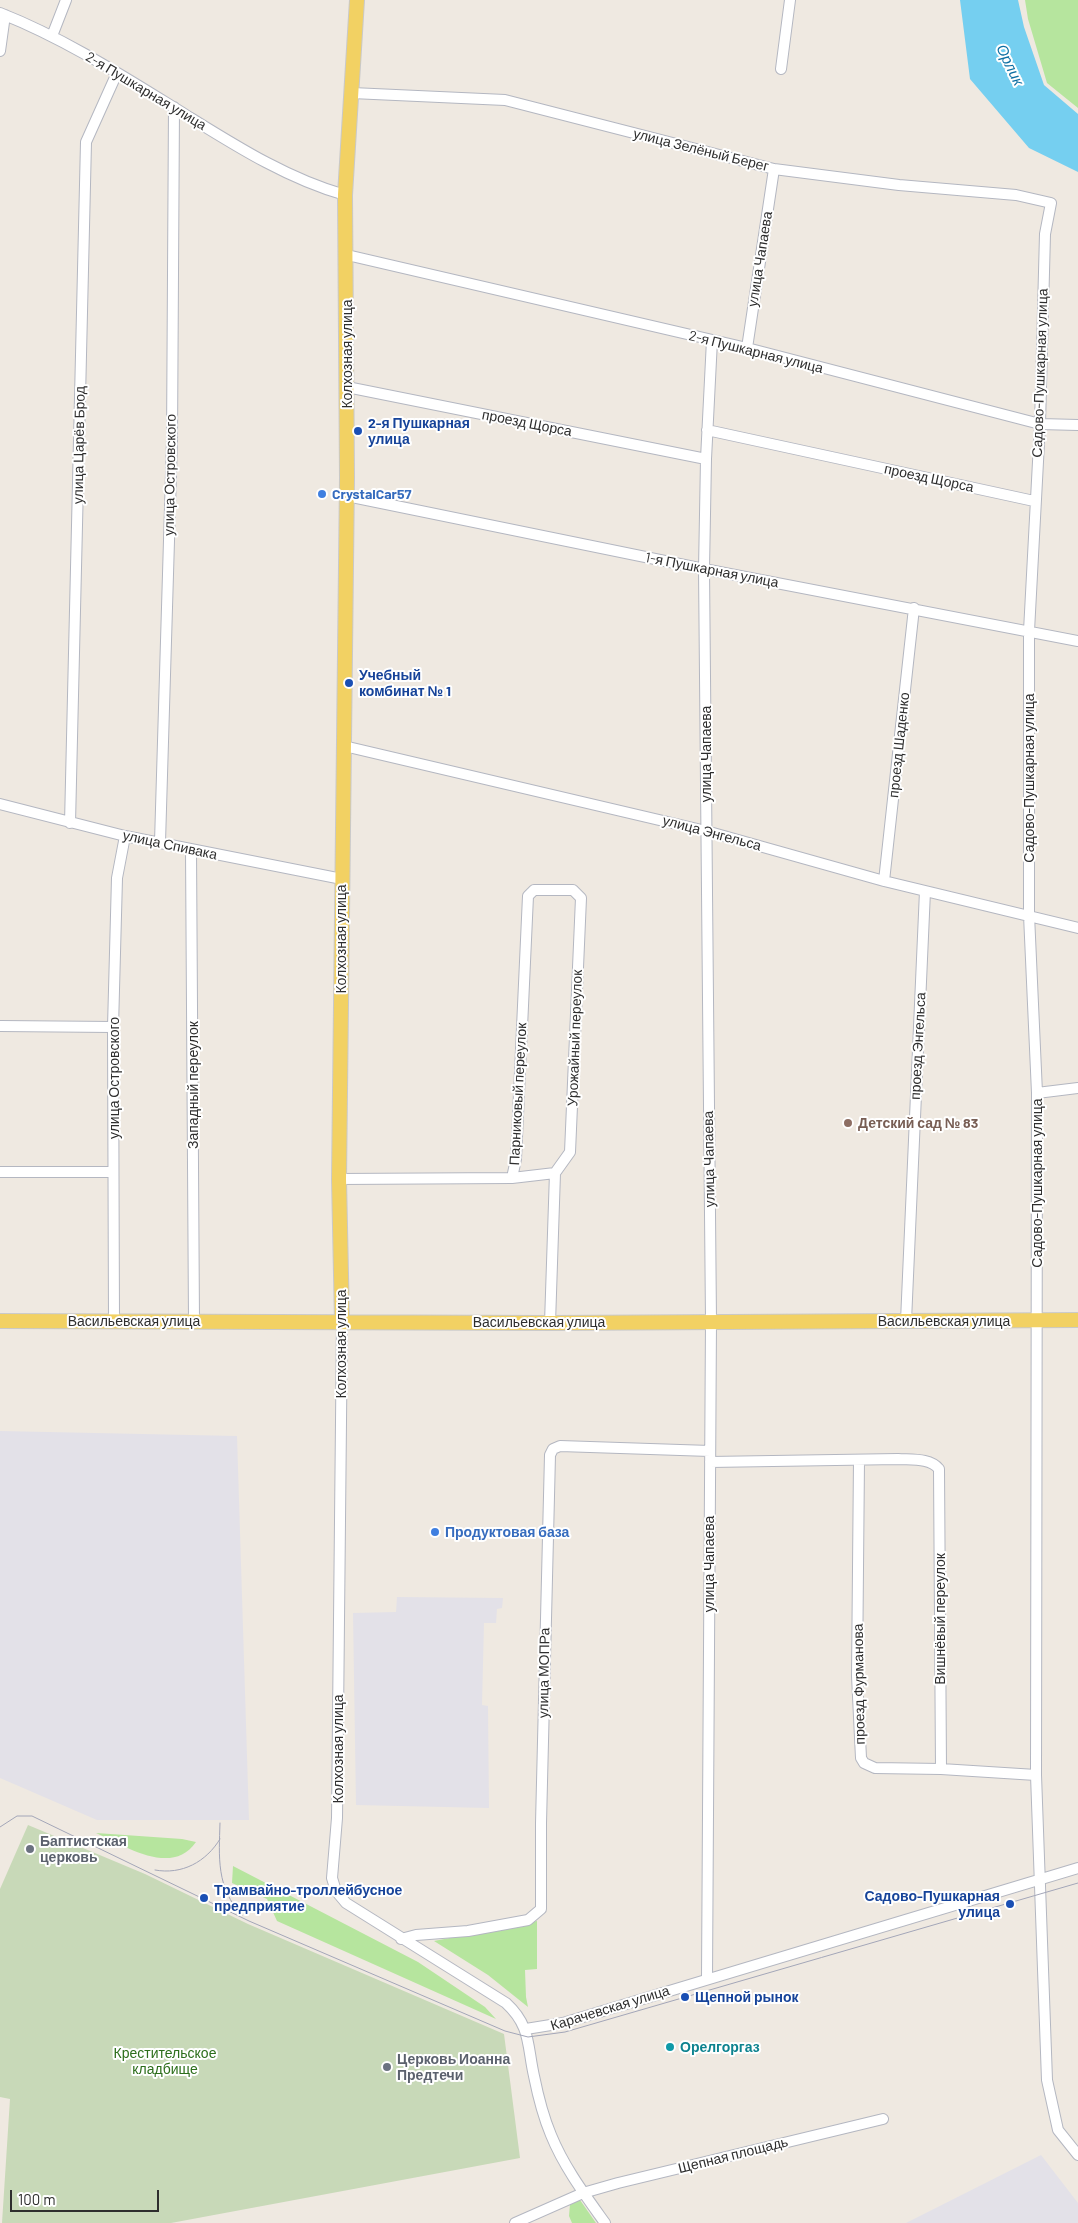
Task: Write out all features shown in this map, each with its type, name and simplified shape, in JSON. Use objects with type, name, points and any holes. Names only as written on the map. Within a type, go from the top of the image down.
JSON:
[{"type":"main road","name":"Колхозная улица","points":[[342,1322],[339,1179],[348,387],[345,195],[357,0]]},
{"type":"main road","name":"Васильевская улица","points":[[0,1321],[550,1323],[1078,1320]]},
{"type":"street","points":[[52,36],[66,0]]},
{"type":"street","points":[[781,69],[790,0]]},
{"type":"street","points":[[0,51],[3,14]]},
{"type":"street","name":"2-я Пушкарная улица","points":[[3,14],[52,36],[117,73],[246,153],[322,188],[345,195]]},
{"type":"street","name":"улица Царёв Брод","points":[[70,823],[86,142],[117,73]]},
{"type":"street","name":"улица Зелёный Берег","points":[[352,93],[505,100],[774,169],[899,185],[1016,195],[1051,204]]},
{"type":"street","name":"улица Островского","points":[[160,842],[172,440],[174,107]]},
{"type":"street","name":"улица Чапаева","points":[[747,348],[774,169]]},
{"type":"street","name":"Садово-Пушкарная улица","points":[[1051,204],[1045,234],[1040,424],[1034,501],[1029,631],[1029,916],[1037,1092],[1036,1775],[1038,1880],[1047,2080],[1058,2130],[1078,2155]]},
{"type":"street","name":"2-я Пушкарная улица","points":[[347,255],[747,348],[1040,424],[1078,426]]},
{"type":"street","name":"улица Чапаева","points":[[706,1978],[711,1321],[704,569],[707,430],[712,340]]},
{"type":"street","name":"проезд Щорса","points":[[348,387],[706,459]]},
{"type":"street","name":"проезд Щорса","points":[[707,430],[1034,501]]},
{"type":"street","name":"1-я Пушкарная улица","points":[[347,496],[704,569],[1078,641]]},
{"type":"street","name":"проезд Шаденко","points":[[884,881],[914,608]]},
{"type":"street","name":"улица Энгельса","points":[[344,746],[706,831],[884,881],[1078,928]]},
{"type":"street","name":"улица Спивака","points":[[0,804],[126,836],[342,879]]},
{"type":"street","name":"улица Островского","points":[[114,1321],[113,1027],[117,878],[126,836]]},
{"type":"street","name":"Западный переулок","points":[[191,850],[194,1321]]},
{"type":"street","name":"Урожайный переулок","points":[[528,896],[534,890],[573,890],[581,898],[570,1152],[555,1174]]},
{"type":"street","name":"проезд Энгельса","points":[[906,1321],[925,891]]},
{"type":"street","name":"Парниковый переулок","points":[[339,1179],[512,1178],[516,1159],[528,896]]},
{"type":"street","points":[[0,1026],[113,1027]]},
{"type":"street","points":[[1037,1092],[1078,1088]]},
{"type":"street","points":[[0,1172],[113,1172]]},
{"type":"street","points":[[512,1178],[555,1174],[550,1323]]},
{"type":"street","name":"Колхозная улица","points":[[342,1322],[338,1818],[332,1878],[336,1891],[346,1903],[401,1939]]},
{"type":"street","name":"улица МОПРа","points":[[401,1939],[416,1935],[468,1931],[528,1920],[541,1909],[541,1824],[550,1455],[553,1448],[560,1446],[710,1456]]},
{"type":"street","points":[[710,1456],[858,1460]]},
{"type":"street","name":"Вишнёвый переулок","points":[[858,1460],[898,1459],[928,1461],[935,1464],[939,1469],[941,1769]]},
{"type":"street","name":"проезд Фурманова","points":[[858,1460],[857,1676],[861,1758],[864,1763],[875,1768],[941,1769],[1036,1775]]},
{"type":"street","name":"Карачевская улица","points":[[526,2030],[563,2023],[706,1978],[1078,1868]]},
{"type":"street","points":[[401,1939],[506,2003],[519,2017],[526,2030],[540,2105],[551,2135],[583,2193],[605,2223]]},
{"type":"street","name":"Щепная площадь","points":[[515,2223],[583,2193],[618,2182],[882,2120]]},
{"type":"shaded area","points":[[0,1431],[237,1436],[249,1820],[97,1820],[0,1778]]},
{"type":"shaded area","points":[[397,1597],[503,1598],[502,1608],[497,1609],[496,1623],[484,1623],[482,1705],[488,1706],[489,1808],[356,1805],[353,1613],[396,1612]]},
{"type":"shaded area","points":[[1041,2155],[1078,2203],[1078,2223],[906,2223]]},
{"type":"green space","points":[[1025,0],[1078,0],[1078,108],[1047,83],[1028,19]]},
{"type":"green space","name":"Крестительское кладбище","points":[[28,1825],[145,1874],[248,1924],[504,2034],[520,2158],[171,2223],[2,2223],[10,2099],[0,2097],[0,1889]]},
{"type":"green space","points":[[96,1833],[182,1839],[196,1842],[186,1852],[174,1857],[161,1858],[134,1851]]},
{"type":"green space","points":[[233,1866],[418,1962],[485,2007],[496,2019],[277,1921],[267,1899],[232,1883]]},
{"type":"green space","points":[[537,1921],[537,1969],[525,1970],[528,2007],[488,1975],[434,1941]]},
{"type":"green space","points":[[580,2200],[596,2223],[572,2223],[569,2216],[570,2204]]},
{"type":"water","name":"Орлик","points":[[960,0],[1018,0],[1024,27],[1044,85],[1078,114],[1078,172],[1029,148],[970,79]]},
{"type":"tram line","points":[[0,1827],[17,1816],[32,1816],[249,1921],[505,2031],[528,2037],[565,2032],[1078,1883]]},
{"type":"tram line","points":[[220,1823],[219,1848],[223,1883],[227,1894],[242,1915]]},
{"type":"tram line","points":[[155,1870],[175,1870],[192,1865],[208,1854],[220,1839]]},
{"type":"place","name":"2-я Пушкарная улица","points":[[358,431]]},
{"type":"place","name":"CrystalCar57","points":[[322,494]]},
{"type":"place","name":"Учебный комбинат № 1","points":[[349,683]]},
{"type":"place","name":"Детский сад № 83","points":[[848,1123]]},
{"type":"place","name":"Продуктовая база","points":[[435,1532]]},
{"type":"place","name":"Баптистская церковь","points":[[30,1849]]},
{"type":"place","name":"Трамвайно-троллейбусное предприятие","points":[[204,1898]]},
{"type":"place","name":"Садово-Пушкарная улица","points":[[1010,1904]]},
{"type":"place","name":"Щепной рынок","points":[[685,1997]]},
{"type":"place","name":"Орелгоргаз","points":[[670,2047]]},
{"type":"place","name":"Церковь Иоанна Предтечи","points":[[387,2067]]}]
